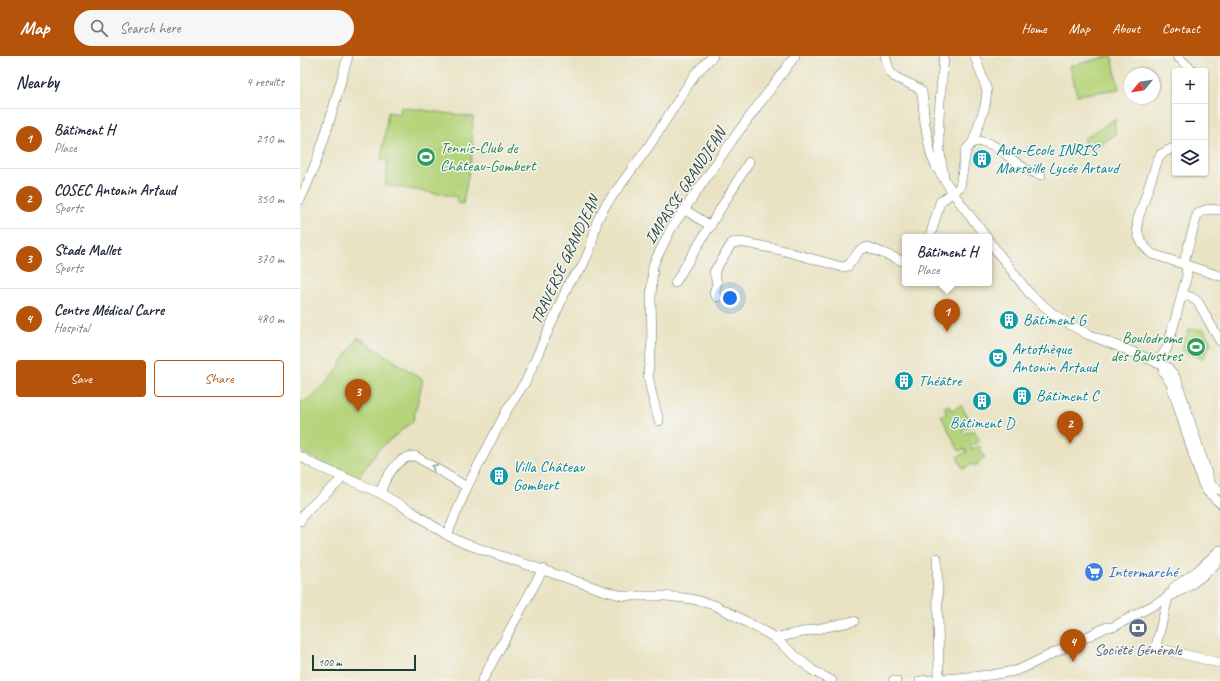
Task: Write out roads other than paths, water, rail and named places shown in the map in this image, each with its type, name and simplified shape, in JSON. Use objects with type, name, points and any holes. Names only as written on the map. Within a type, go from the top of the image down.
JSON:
[{"type":"street","points":[[300,200],[311,178],[322,147],[348,56]]},
{"type":"street","name":"TRAVERSE GRANDJEAN","points":[[447,535],[467,487],[508,408],[526,381],[570,281],[580,270],[591,248],[597,221],[605,206],[650,146],[695,74],[713,56]]},
{"type":"street","name":"IMPASSE GRANDJEAN","points":[[659,421],[648,373],[652,342],[651,297],[653,265],[672,227],[736,135],[796,56]]},
{"type":"street","points":[[885,56],[890,72],[895,78],[918,88],[922,92],[924,124],[928,145],[936,166],[953,193],[984,234]]},
{"type":"street","points":[[944,56],[939,144],[945,180]]},
{"type":"street","points":[[931,234],[940,202],[960,187],[966,150],[973,142],[985,106],[986,91],[975,56]]},
{"type":"street","points":[[1177,56],[1190,68]]},
{"type":"street","points":[[973,142],[980,140],[991,144],[1026,170],[1041,174]]},
{"type":"street","points":[[1172,148],[1161,154],[1158,159],[1142,203],[1136,226],[1138,237],[1145,248],[1152,254],[1220,276]]},
{"type":"street","points":[[675,283],[749,162]]},
{"type":"street","points":[[1157,363],[1167,348],[1182,294],[1187,275],[1185,258],[1197,215],[1202,211],[1210,209],[1220,210]]},
{"type":"street","points":[[685,210],[711,226]]},
{"type":"street","points":[[717,297],[714,293],[717,283],[714,272],[732,243],[741,242],[781,250],[842,267],[848,266],[860,250],[868,247],[902,261]]},
{"type":"street","points":[[992,245],[1029,293],[1057,317],[1087,334],[1167,367],[1177,381],[1208,478],[1218,495],[1220,503]]},
{"type":"street","points":[[1182,294],[1191,297],[1198,302],[1220,341]]},
{"type":"street","points":[[300,456],[313,464],[380,492],[414,512],[447,535],[463,543],[624,596],[666,596],[692,599],[714,605],[775,638],[812,670],[832,681]]},
{"type":"street","points":[[380,492],[392,471],[401,460],[410,456],[415,456],[467,487]]},
{"type":"street","points":[[300,521],[307,510],[340,482],[342,476]]},
{"type":"street","points":[[920,681],[1002,677],[1026,667],[1107,627],[1113,627],[1169,594],[1198,571],[1220,550]]},
{"type":"street","points":[[937,558],[939,679]]},
{"type":"street","points":[[1169,594],[1189,586],[1220,560]]},
{"type":"street","points":[[482,681],[543,569]]},
{"type":"street","points":[[1169,594],[1156,646],[1157,648],[1220,663]]},
{"type":"street","points":[[775,638],[854,621]]},
{"type":"street","points":[[1013,681],[1014,671]]},
{"type":"place","name":"Tennis-Club de Château-Gombert","points":[[426,157]]},
{"type":"place","name":"Auto-Ecole INRI'S Marseille Lycée Artaud","points":[[982,159]]},
{"type":"place","name":"Bâtiment G","points":[[1009,320]]},
{"type":"place","name":"Bâtiment H","points":[[947,332]]},
{"type":"place","name":"Boulodrome des Balustres","points":[[1196,347]]},
{"type":"place","name":"Artothèque Antonin Artaud","points":[[998,358]]},
{"type":"place","name":"Théâtre","points":[[904,381]]},
{"type":"place","name":"Bâtiment C","points":[[1022,396]]},
{"type":"place","name":"Bâtiment D","points":[[982,401]]},
{"type":"place","name":"Stade Mallet","points":[[358,412]]},
{"type":"place","name":"COSEC Antonin Artaud","points":[[1070,444]]},
{"type":"place","name":"Villa Château Gombert","points":[[499,476]]},
{"type":"place","name":"Intermarché","points":[[1094,572]]},
{"type":"place","name":"Société Générale","points":[[1138,628]]},
{"type":"place","name":"Centre Médical Carre","points":[[1073,662]]}]
